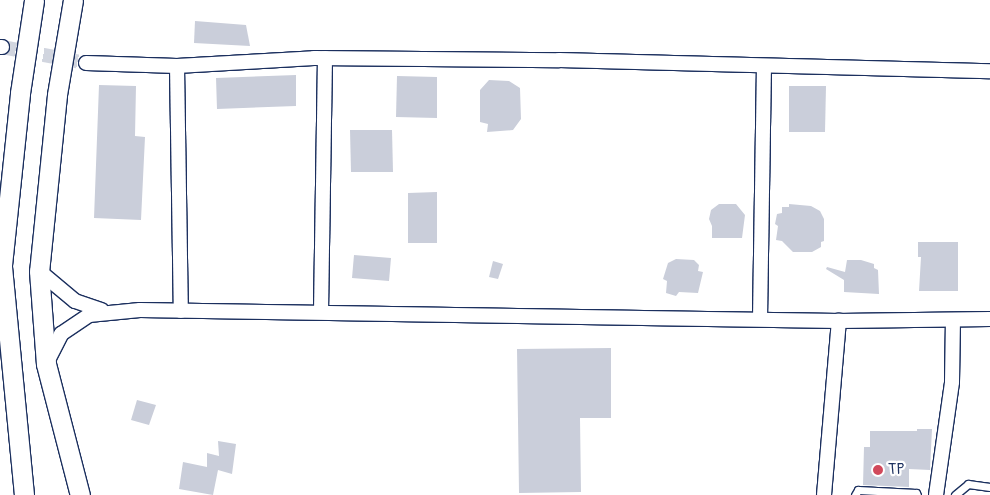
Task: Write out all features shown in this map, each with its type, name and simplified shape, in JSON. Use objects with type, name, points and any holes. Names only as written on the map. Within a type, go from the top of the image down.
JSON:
[{"type":"street","points":[[24,495],[2,265],[20,94],[34,0]]},
{"type":"street","points":[[73,0],[57,95],[39,271],[46,364],[80,495]]},
{"type":"street","points":[[321,312],[325,58]]},
{"type":"street","points":[[86,63],[177,66],[325,58],[559,60],[990,71]]},
{"type":"street","points":[[177,66],[181,311]]},
{"type":"street","points":[[760,319],[764,66]]},
{"type":"street","points":[[39,271],[75,301],[109,312]]},
{"type":"street","points":[[46,364],[61,334],[88,314],[109,312],[321,312],[839,321],[953,321],[990,319]]},
{"type":"street","points":[[824,495],[839,321]]},
{"type":"street","points":[[936,495],[952,382],[953,321]]},
{"type":"lane","points":[[955,495],[968,484],[990,487]]},
{"type":"lane","points":[[855,495],[858,490],[916,493],[917,495]]},
{"type":"building","points":[[195,21],[246,25],[250,46],[194,43]]},
{"type":"building","points":[[296,75],[296,106],[217,109],[216,78]]},
{"type":"building","points":[[397,76],[437,77],[437,118],[396,117]]},
{"type":"building","points":[[489,80],[509,81],[520,88],[521,119],[513,130],[487,132],[488,124],[480,122],[480,90]]},
{"type":"building","points":[[99,85],[136,86],[135,136],[145,137],[141,220],[94,218]]},
{"type":"building","points":[[789,86],[826,86],[825,132],[789,132]]},
{"type":"building","points":[[350,130],[392,130],[393,172],[351,172]]},
{"type":"building","points":[[437,192],[437,243],[408,243],[408,193]]},
{"type":"building","points":[[719,204],[736,204],[745,215],[742,238],[712,238],[712,226],[709,219],[711,210]]},
{"type":"building","points":[[789,204],[811,206],[820,211],[824,219],[824,241],[821,242],[821,247],[812,252],[793,252],[782,241],[776,240],[778,226],[775,224],[777,214],[782,213],[782,207],[789,207]]},
{"type":"building","points":[[918,242],[958,242],[958,291],[919,291],[921,257],[918,257]]},
{"type":"building","points":[[354,255],[391,258],[389,281],[352,278]]},
{"type":"building","points":[[676,259],[694,260],[699,265],[698,271],[703,272],[698,293],[679,292],[676,296],[666,293],[667,281],[663,279],[668,263]]},
{"type":"building","points":[[847,260],[861,260],[874,264],[874,268],[878,270],[879,294],[844,292],[844,280],[826,269],[827,267],[845,272]]},
{"type":"building","points":[[493,261],[503,264],[498,279],[489,277]]},
{"type":"building","points":[[611,348],[611,418],[580,418],[581,492],[519,493],[517,349]]},
{"type":"building","points":[[137,400],[156,405],[149,425],[131,420]]},
{"type":"building","points":[[917,429],[932,429],[930,470],[909,469],[909,487],[863,485],[864,447],[870,447],[870,431],[917,431]]},
{"type":"building","points":[[218,441],[236,444],[232,474],[218,470],[213,495],[179,489],[183,462],[207,467],[207,453],[219,456]]},
{"type":"tunnel","points":[[2,47],[86,63]]},
{"type":"place","name":"TP","points":[[878,470]]}]
